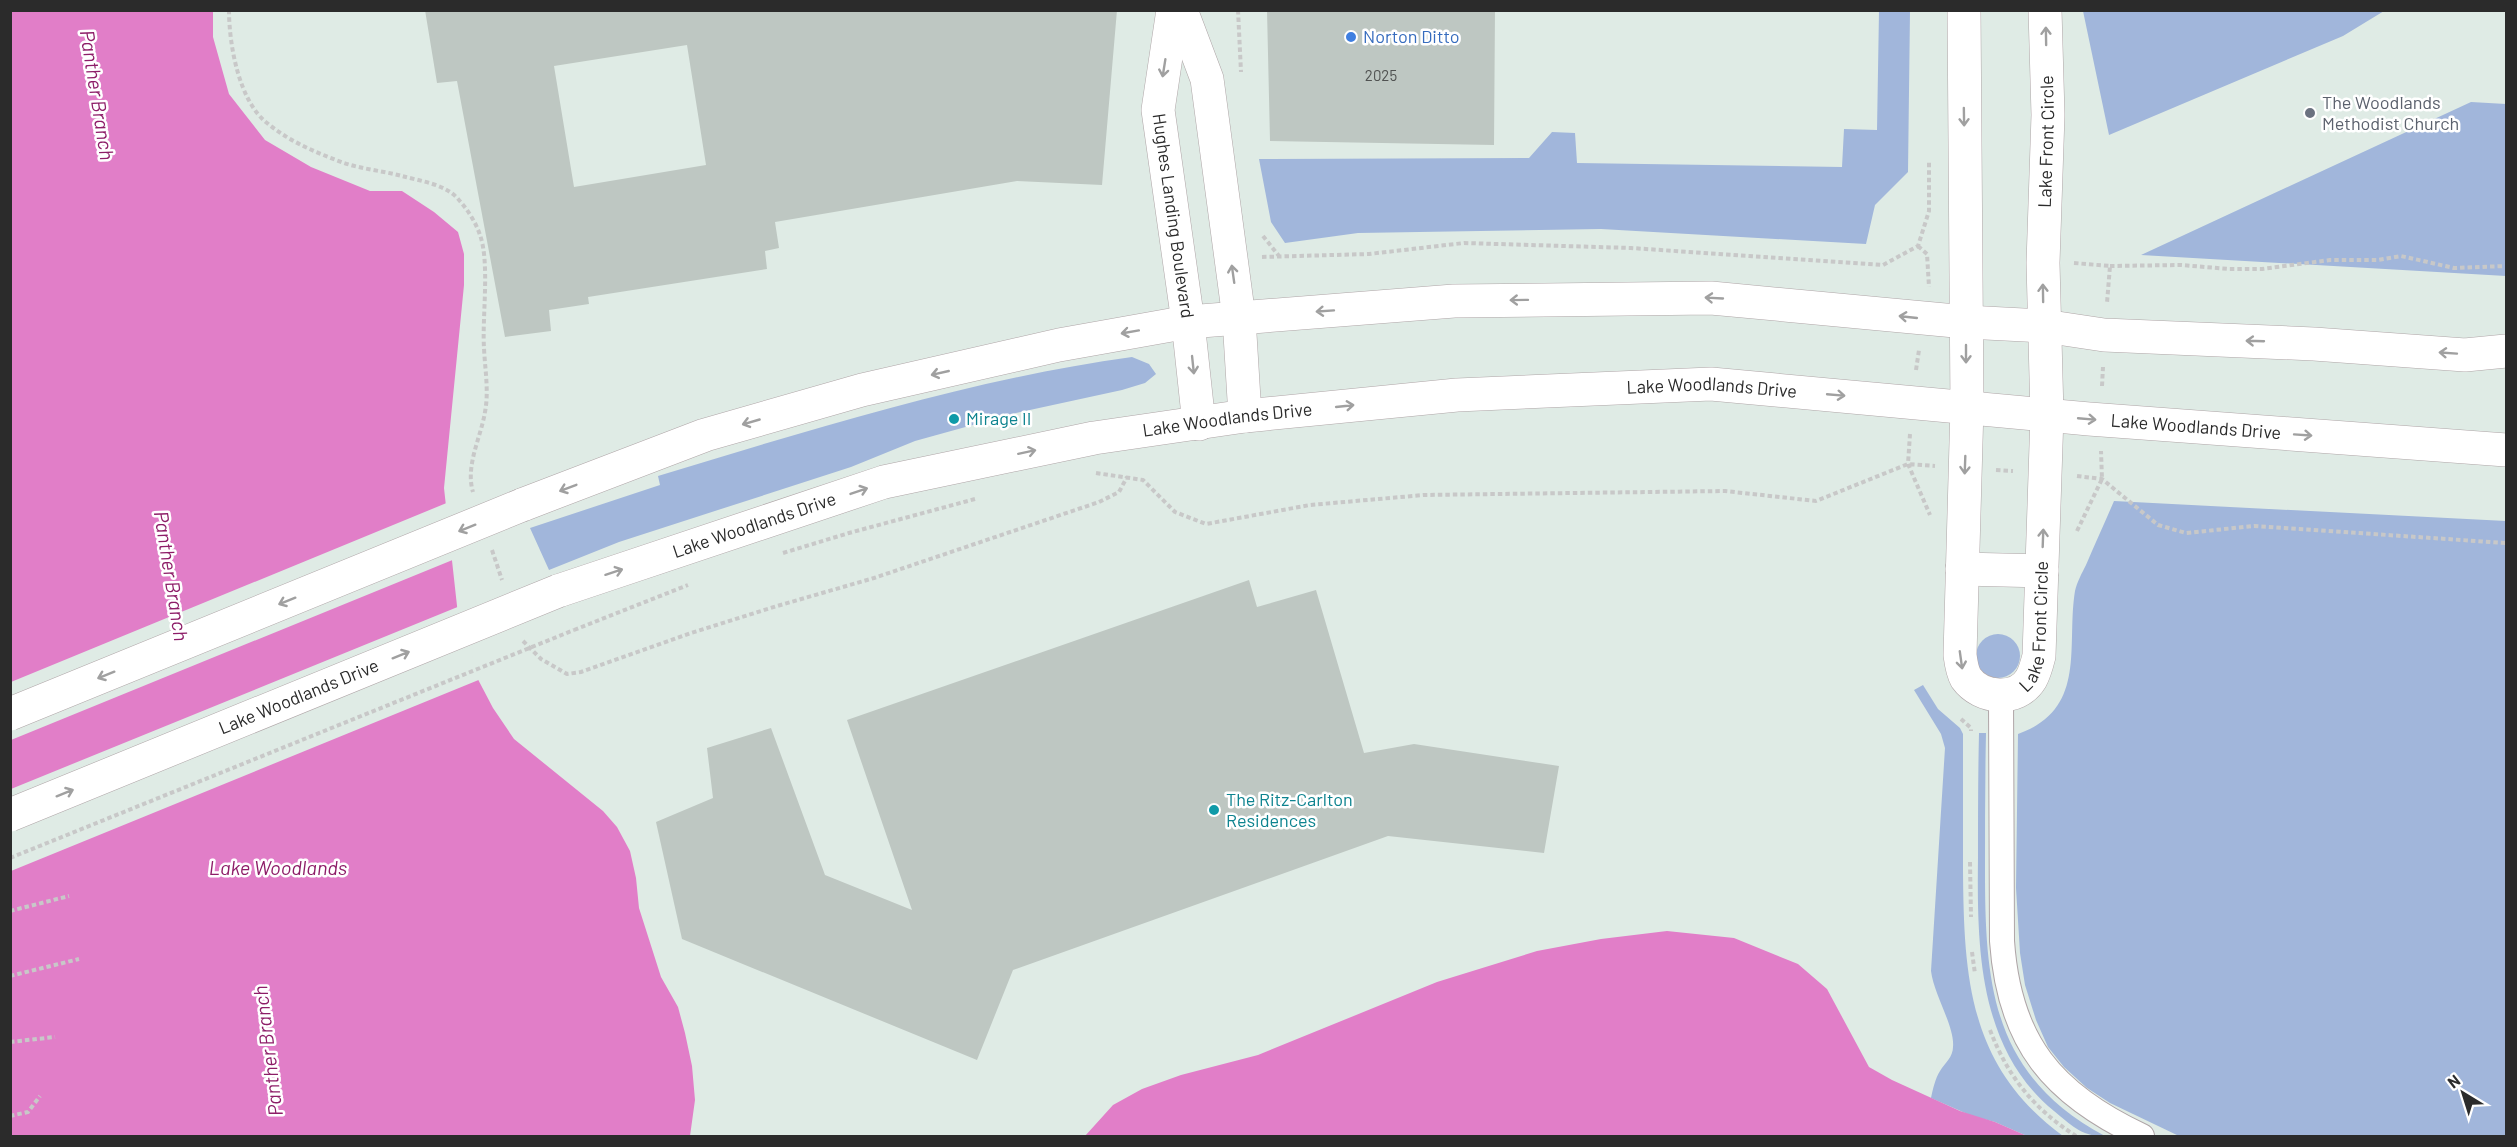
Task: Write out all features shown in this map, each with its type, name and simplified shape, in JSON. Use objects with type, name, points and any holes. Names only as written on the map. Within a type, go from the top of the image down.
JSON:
[{"type":"main road","name":"Hughes Landing Boulevard","points":[[1173,10],[1158,110],[1188,322],[1199,424]]},
{"type":"main road","points":[[1181,10],[1207,80],[1239,318],[1245,416]]},
{"type":"main road","name":"Lake Front Circle","points":[[1964,10],[1966,407],[1961,667],[1974,686],[1983,692],[2001,696],[2022,688],[2031,680],[2038,656],[2047,415],[2043,263],[2048,115],[2045,10]]},
{"type":"main road","points":[[10,714],[522,506],[705,435],[862,390],[1059,345],[1188,322],[1454,301],[1711,298],[1966,322],[2044,326],[2104,335],[2314,344],[2465,355],[2506,351]]},
{"type":"main road","name":"Lake Woodlands Drive","points":[[10,815],[558,591],[884,482],[1094,438],[1245,416],[1456,394],[1711,384],[2047,415],[2506,450]]},
{"type":"main road","points":[[1962,569],[2042,571]]},
{"type":"street","points":[[2001,696],[2002,940],[2013,1006],[2033,1049],[2056,1080],[2101,1116],[2142,1137]]},
{"type":"path","points":[[229,10],[229,37],[244,91],[266,122],[301,146],[346,164],[430,183],[448,191],[458,198],[481,236],[487,384],[486,410],[471,468],[471,485],[475,496]]},
{"type":"path","points":[[1231,257],[1370,255],[1464,243],[1631,248],[1883,265],[1918,246],[1929,211],[1930,152]]},
{"type":"path","points":[[2110,266],[2181,265],[2262,269],[2330,260],[2378,260],[2401,256],[2454,268],[2506,266]]},
{"type":"path","points":[[1094,472],[1143,480],[1174,512],[1206,525],[1310,505],[1424,495],[1725,490],[1816,501],[1908,464],[2102,479],[2158,525],[2186,533],[2254,526],[2506,543]]},
{"type":"path","points":[[522,639],[541,659],[567,674],[581,672],[691,633],[874,578],[1099,502],[1119,492],[1127,477]]},
{"type":"path","points":[[781,554],[982,497]]},
{"type":"path","points":[[492,548],[505,588]]},
{"type":"path","points":[[10,858],[691,584]]},
{"type":"path","points":[[10,912],[69,896]]},
{"type":"path","points":[[10,976],[79,959]]},
{"type":"path","points":[[10,1042],[55,1037]]},
{"type":"path","points":[[10,1116],[28,1112],[40,1096]]},
{"type":"shaded area","points":[[2083,10],[2384,11],[2343,36],[2109,135]]},
{"type":"shaded area","points":[[1879,11],[1910,11],[1908,172],[1875,205],[1866,244],[1601,229],[1358,233],[1285,243],[1271,222],[1259,159],[1529,158],[1552,132],[1575,133],[1577,163],[1842,167],[1844,129],[1877,130]]},
{"type":"shaded area","points":[[2471,102],[2506,104],[2506,276],[2141,255]]},
{"type":"shaded area","points":[[1132,357],[1149,364],[1156,374],[1145,383],[1122,390],[1016,413],[915,441],[851,467],[619,542],[549,570],[530,528],[660,485],[658,476],[834,423],[1012,378]]},
{"type":"shaded area","points":[[2114,501],[2506,521],[2506,1136],[2179,1136],[2110,1103],[2087,1088],[2064,1067],[2048,1047],[2036,1020],[2025,985],[2020,953],[2016,888],[2018,734],[2040,723],[2055,709],[2064,692],[2069,674],[2075,591]]},
{"type":"shaded area","points":[[1998,634],[2014,640],[2020,656],[2014,672],[1998,678],[1982,672],[1976,656],[1982,640]]},
{"type":"shaded area","points":[[1923,685],[1938,709],[1960,728],[1963,734],[1964,911],[1970,984],[1978,1018],[1990,1050],[2008,1081],[2032,1109],[2063,1136],[2027,1136],[1931,1098],[1937,1077],[1953,1051],[1953,1039],[1931,971],[1945,748],[1941,734],[1914,690]]},
{"type":"shaded area","points":[[1979,733],[1986,733],[1985,871],[1988,953],[1993,990],[2003,1024],[2018,1056],[2039,1086],[2068,1112],[2105,1136],[2097,1136],[2077,1129],[2054,1111],[2029,1086],[2010,1058],[1996,1027],[1987,994],[1979,926]]},
{"type":"water","name":"Lake Woodlands","points":[[10,11],[213,11],[213,37],[229,94],[265,140],[311,167],[370,191],[402,191],[434,212],[458,232],[464,254],[464,285],[444,488],[460,633],[472,668],[493,708],[514,739],[603,811],[617,827],[630,851],[639,908],[661,977],[678,1007],[692,1066],[695,1100],[690,1136],[11,1136]]},
{"type":"water","points":[[1667,931],[1734,938],[1798,964],[1827,989],[1869,1067],[1960,1111],[1995,1122],[2027,1136],[1085,1136],[1113,1105],[1142,1089],[1181,1075],[1258,1055],[1437,982],[1537,951],[1601,939]]},
{"type":"pier","points":[[449,502],[455,559],[11,740],[11,682]]},
{"type":"pier","points":[[460,606],[463,632],[481,679],[11,871],[11,789]]},
{"type":"building","points":[[425,10],[1117,10],[1102,185],[1017,181],[775,222],[779,248],[765,251],[767,269],[588,297],[589,304],[549,310],[551,331],[505,337],[457,81],[437,83]],"holes":[[[687,45],[706,165],[574,187],[554,66]]]},
{"type":"building","points":[[1267,10],[1495,10],[1494,145],[1270,141]]},
{"type":"building","name":"The Ritz-Carlton Residences","points":[[1249,580],[1257,607],[1316,590],[1364,753],[1414,744],[1559,766],[1544,853],[1388,836],[1013,970],[977,1060],[682,939],[656,822],[713,798],[707,748],[771,728],[825,875],[912,910],[847,720]]},
{"type":"place","name":"Norton Ditto","points":[[1351,37]]},
{"type":"place","name":"The Woodlands Methodist Church","points":[[2310,113]]},
{"type":"place","name":"Mirage II","points":[[954,419]]},
{"type":"place","name":"The Ritz-Carlton Residences","points":[[1214,810]]},
{"type":"water label","name":"Panther Branch","points":[[97,95]]},
{"type":"water label","name":"Panther Branch","points":[[171,576]]},
{"type":"water label","name":"Panther Branch","points":[[268,1051]]}]
